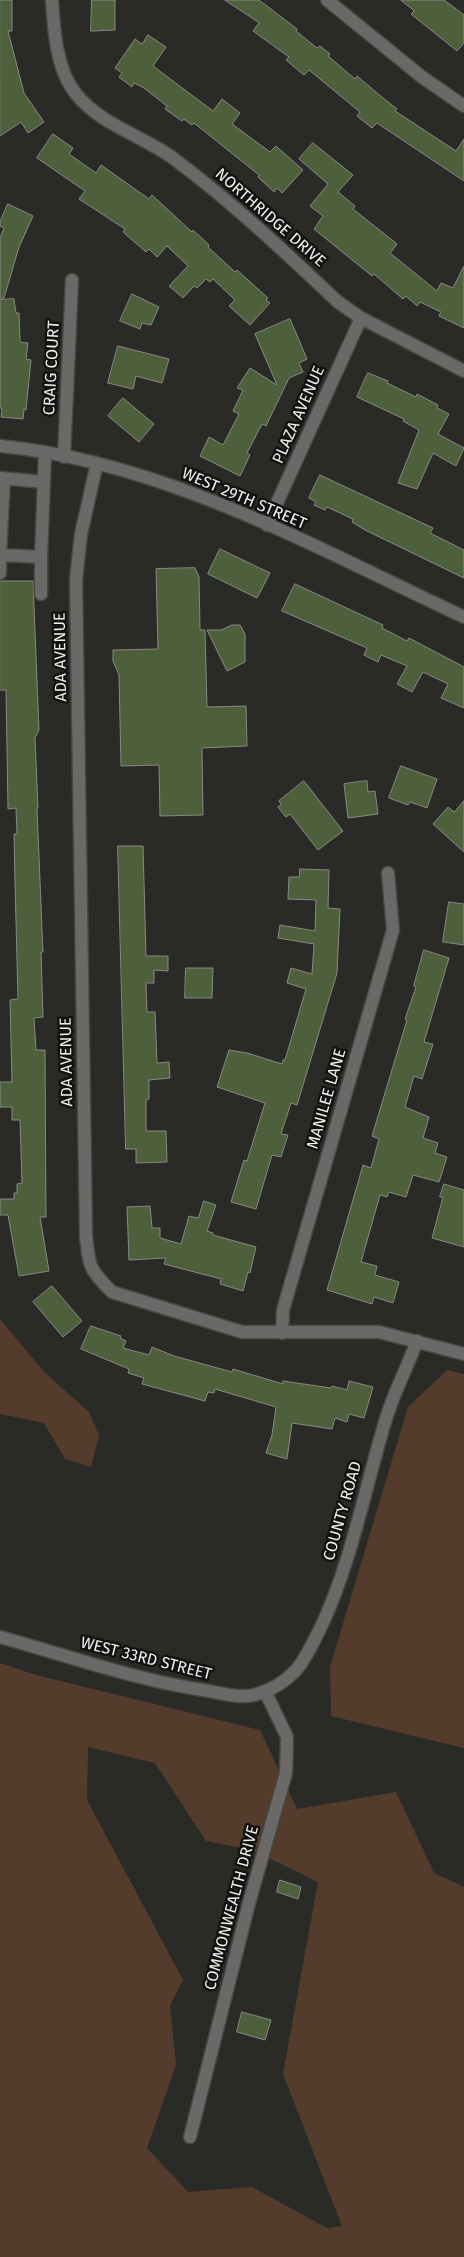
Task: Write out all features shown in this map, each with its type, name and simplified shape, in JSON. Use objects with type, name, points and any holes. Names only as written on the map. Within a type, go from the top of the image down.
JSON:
[{"type":"street","name":"NORTHRIDGE DRIVE","points":[[52,0],[55,42],[66,76],[74,92],[91,110],[164,152],[212,188],[338,302],[361,318],[464,371]]},
{"type":"street","points":[[327,0],[422,77],[464,106]]},
{"type":"street","name":"CRAIG COURT","points":[[64,457],[72,280]]},
{"type":"street","name":"PLAZA AVENUE","points":[[267,525],[361,318]]},
{"type":"street","name":"WEST 29TH STREET","points":[[0,446],[97,464],[196,493],[464,617]]},
{"type":"street","points":[[41,594],[45,453]]},
{"type":"street","name":"ADA AVENUE","points":[[97,464],[81,534],[76,580],[88,1264],[112,1292],[242,1332],[282,1334],[379,1332],[464,1354]]},
{"type":"street","points":[[0,573],[2,478],[44,482]]},
{"type":"street","points":[[0,555],[41,557]]},
{"type":"street","name":"MANILEE LANE","points":[[282,1334],[282,1310],[393,930],[388,873]]},
{"type":"street","name":"COUNTY ROAD","points":[[283,1680],[291,1675],[304,1660],[336,1591],[388,1413],[417,1341]]},
{"type":"street","name":"WEST 33RD STREET","points":[[0,1638],[182,1686],[240,1696],[265,1691],[283,1680]]},
{"type":"street","name":"COMMONWEALTH DRIVE","points":[[190,2137],[249,1903],[286,1772],[287,1737],[265,1691]]},
{"type":"shaded area","points":[[0,1319],[44,1372],[89,1412],[99,1435],[91,1467],[65,1459],[44,1423],[0,1414]]},
{"type":"shaded area","points":[[447,1370],[464,1374],[464,1748],[331,1716],[330,1667],[408,1407]]},
{"type":"shaded area","points":[[0,1663],[36,1675],[260,1730],[297,1809],[396,1792],[434,1873],[464,1887],[464,2257],[0,2257]],"holes":[[[88,1747],[155,1763],[206,1841],[252,1850],[318,1882],[283,2074],[342,2226],[327,2228],[252,2187],[188,2192],[147,2148],[176,2065],[170,2006],[183,1980],[87,1800]]]},
{"type":"building","points":[[0,0],[12,0],[12,31],[8,31],[24,93],[44,122],[28,133],[21,122],[0,136]]},
{"type":"building","points":[[92,0],[115,0],[115,30],[91,31]]},
{"type":"building","points":[[225,0],[259,0],[297,29],[296,31],[317,48],[320,46],[330,54],[328,56],[355,79],[357,76],[397,109],[395,111],[456,151],[464,139],[464,181],[377,123],[372,128],[357,116],[360,112],[309,70],[304,75],[286,60],[289,57],[253,31],[259,23]]},
{"type":"building","points":[[401,0],[444,0],[464,15],[464,43],[457,51],[411,14],[414,11]]},
{"type":"building","points":[[148,35],[166,47],[153,66],[213,111],[222,99],[240,113],[232,124],[270,152],[276,146],[303,170],[282,193],[277,188],[274,192],[258,177],[259,175],[194,123],[192,125],[184,119],[182,121],[165,109],[167,106],[144,88],[134,83],[132,87],[119,77],[122,73],[115,68],[135,39],[142,44]]},
{"type":"building","points":[[53,134],[73,148],[69,154],[96,173],[101,165],[149,199],[152,195],[192,232],[193,230],[235,272],[237,270],[268,298],[266,300],[270,303],[250,325],[229,306],[235,300],[213,279],[210,282],[206,279],[197,288],[194,286],[183,298],[169,286],[188,266],[167,246],[157,257],[149,249],[146,252],[123,232],[125,229],[79,199],[85,191],[37,158]]},
{"type":"building","points":[[313,143],[353,175],[338,192],[355,206],[353,209],[397,244],[390,253],[437,291],[441,283],[453,288],[464,266],[464,328],[439,316],[441,312],[420,302],[417,306],[406,296],[403,299],[374,274],[372,276],[314,229],[323,216],[310,206],[328,184],[299,159]]},
{"type":"building","points":[[8,204],[33,216],[19,247],[4,298],[0,298],[0,238],[4,228],[0,226],[0,222]]},
{"type":"building","points":[[132,294],[159,307],[151,325],[142,323],[140,329],[120,321]]},
{"type":"building","points":[[14,299],[16,313],[19,313],[20,342],[28,343],[26,359],[31,360],[26,410],[24,409],[23,419],[1,417],[2,408],[0,408],[0,300]]},
{"type":"building","points":[[290,319],[307,359],[299,363],[303,372],[289,378],[266,426],[262,424],[247,453],[250,455],[240,476],[200,456],[209,437],[223,445],[239,414],[233,411],[243,390],[237,388],[250,368],[277,385],[255,334]]},
{"type":"building","points":[[118,346],[169,359],[162,383],[136,376],[133,389],[108,383]]},
{"type":"building","points":[[368,373],[388,381],[387,383],[416,397],[417,394],[438,405],[437,408],[449,414],[438,434],[464,448],[456,466],[433,453],[417,489],[398,483],[419,430],[403,421],[404,419],[357,397]]},
{"type":"building","points":[[123,398],[154,424],[139,442],[108,416]]},
{"type":"building","points":[[320,475],[433,528],[430,533],[464,550],[464,578],[365,530],[352,522],[353,519],[327,507],[325,510],[314,505],[316,502],[309,498]]},
{"type":"building","points":[[220,549],[270,573],[257,598],[208,574]]},
{"type":"building","points":[[195,568],[199,577],[200,630],[205,630],[207,707],[246,706],[247,746],[202,748],[203,815],[160,816],[159,765],[121,766],[119,675],[113,661],[113,650],[158,649],[156,569]]},
{"type":"building","points":[[0,581],[33,581],[39,730],[35,738],[43,952],[41,952],[43,1017],[34,1018],[36,1050],[45,1050],[46,1217],[40,1217],[49,1271],[19,1276],[8,1215],[0,1215],[0,1199],[14,1199],[14,1193],[17,1193],[17,1184],[22,1183],[20,1120],[12,1120],[12,1107],[0,1107],[0,1082],[12,1082],[10,1000],[18,999],[14,834],[17,834],[16,808],[8,809],[6,690],[0,690]]},
{"type":"building","points":[[295,584],[383,625],[382,628],[407,641],[409,638],[464,667],[464,708],[441,698],[448,684],[423,672],[412,692],[397,684],[407,666],[381,655],[378,662],[364,655],[367,648],[282,611]]},
{"type":"building","points":[[232,625],[240,625],[245,634],[245,662],[227,671],[207,630],[221,630]]},
{"type":"building","points":[[401,766],[437,779],[427,808],[410,802],[408,805],[389,798]]},
{"type":"building","points":[[304,781],[343,831],[318,850],[290,814],[286,817],[278,807],[281,804],[279,801]]},
{"type":"building","points":[[367,781],[368,792],[375,791],[378,814],[348,818],[344,784]]},
{"type":"building","points":[[464,801],[464,852],[433,824],[448,807],[454,812]]},
{"type":"building","points":[[118,846],[143,846],[146,956],[168,956],[168,971],[154,970],[154,983],[146,983],[147,1012],[155,1012],[157,1063],[169,1062],[170,1078],[149,1080],[149,1099],[146,1100],[146,1131],[166,1131],[167,1162],[136,1163],[136,1149],[126,1149]]},
{"type":"building","points":[[300,869],[329,870],[328,908],[340,909],[337,973],[297,1105],[291,1103],[281,1134],[288,1135],[281,1157],[272,1155],[256,1209],[231,1202],[244,1160],[247,1161],[265,1103],[217,1087],[229,1050],[247,1053],[282,1064],[283,1060],[285,1060],[306,989],[287,983],[291,968],[312,974],[314,944],[278,938],[280,925],[315,931],[316,900],[288,899],[289,877],[299,877]]},
{"type":"building","points":[[449,902],[464,904],[464,945],[443,942]]},
{"type":"building","points":[[424,950],[449,958],[424,1042],[433,1044],[422,1079],[414,1076],[405,1107],[429,1117],[423,1138],[438,1143],[435,1153],[447,1157],[439,1182],[413,1175],[406,1197],[389,1192],[387,1197],[380,1195],[361,1262],[377,1266],[375,1275],[399,1282],[393,1303],[374,1297],[372,1304],[327,1290],[363,1165],[371,1168],[379,1139],[372,1136],[407,1020],[405,1019],[416,987],[414,986]]},
{"type":"building","points":[[186,968],[213,968],[212,998],[185,998]]},
{"type":"building","points":[[444,1184],[464,1190],[464,1247],[432,1238],[443,1197],[440,1197]]},
{"type":"building","points":[[204,1201],[216,1205],[207,1231],[213,1233],[213,1235],[256,1247],[250,1273],[248,1272],[243,1291],[220,1284],[221,1279],[164,1264],[166,1258],[129,1260],[127,1207],[150,1206],[152,1228],[160,1228],[160,1238],[181,1244],[189,1216],[198,1218]]},
{"type":"building","points":[[52,1286],[82,1321],[63,1337],[33,1302]]},
{"type":"building","points":[[91,1326],[121,1336],[120,1338],[126,1341],[123,1348],[149,1355],[152,1347],[174,1356],[232,1372],[233,1369],[283,1384],[283,1381],[331,1388],[332,1386],[347,1390],[349,1381],[373,1387],[364,1418],[349,1414],[347,1422],[335,1418],[332,1429],[292,1423],[287,1459],[266,1453],[272,1435],[276,1407],[215,1389],[214,1393],[208,1392],[205,1401],[142,1384],[144,1378],[128,1373],[129,1369],[81,1349]]},
{"type":"building","points":[[280,1880],[301,1887],[298,1899],[277,1892]]},
{"type":"building","points":[[242,2012],[271,2020],[265,2040],[237,2032]]}]
